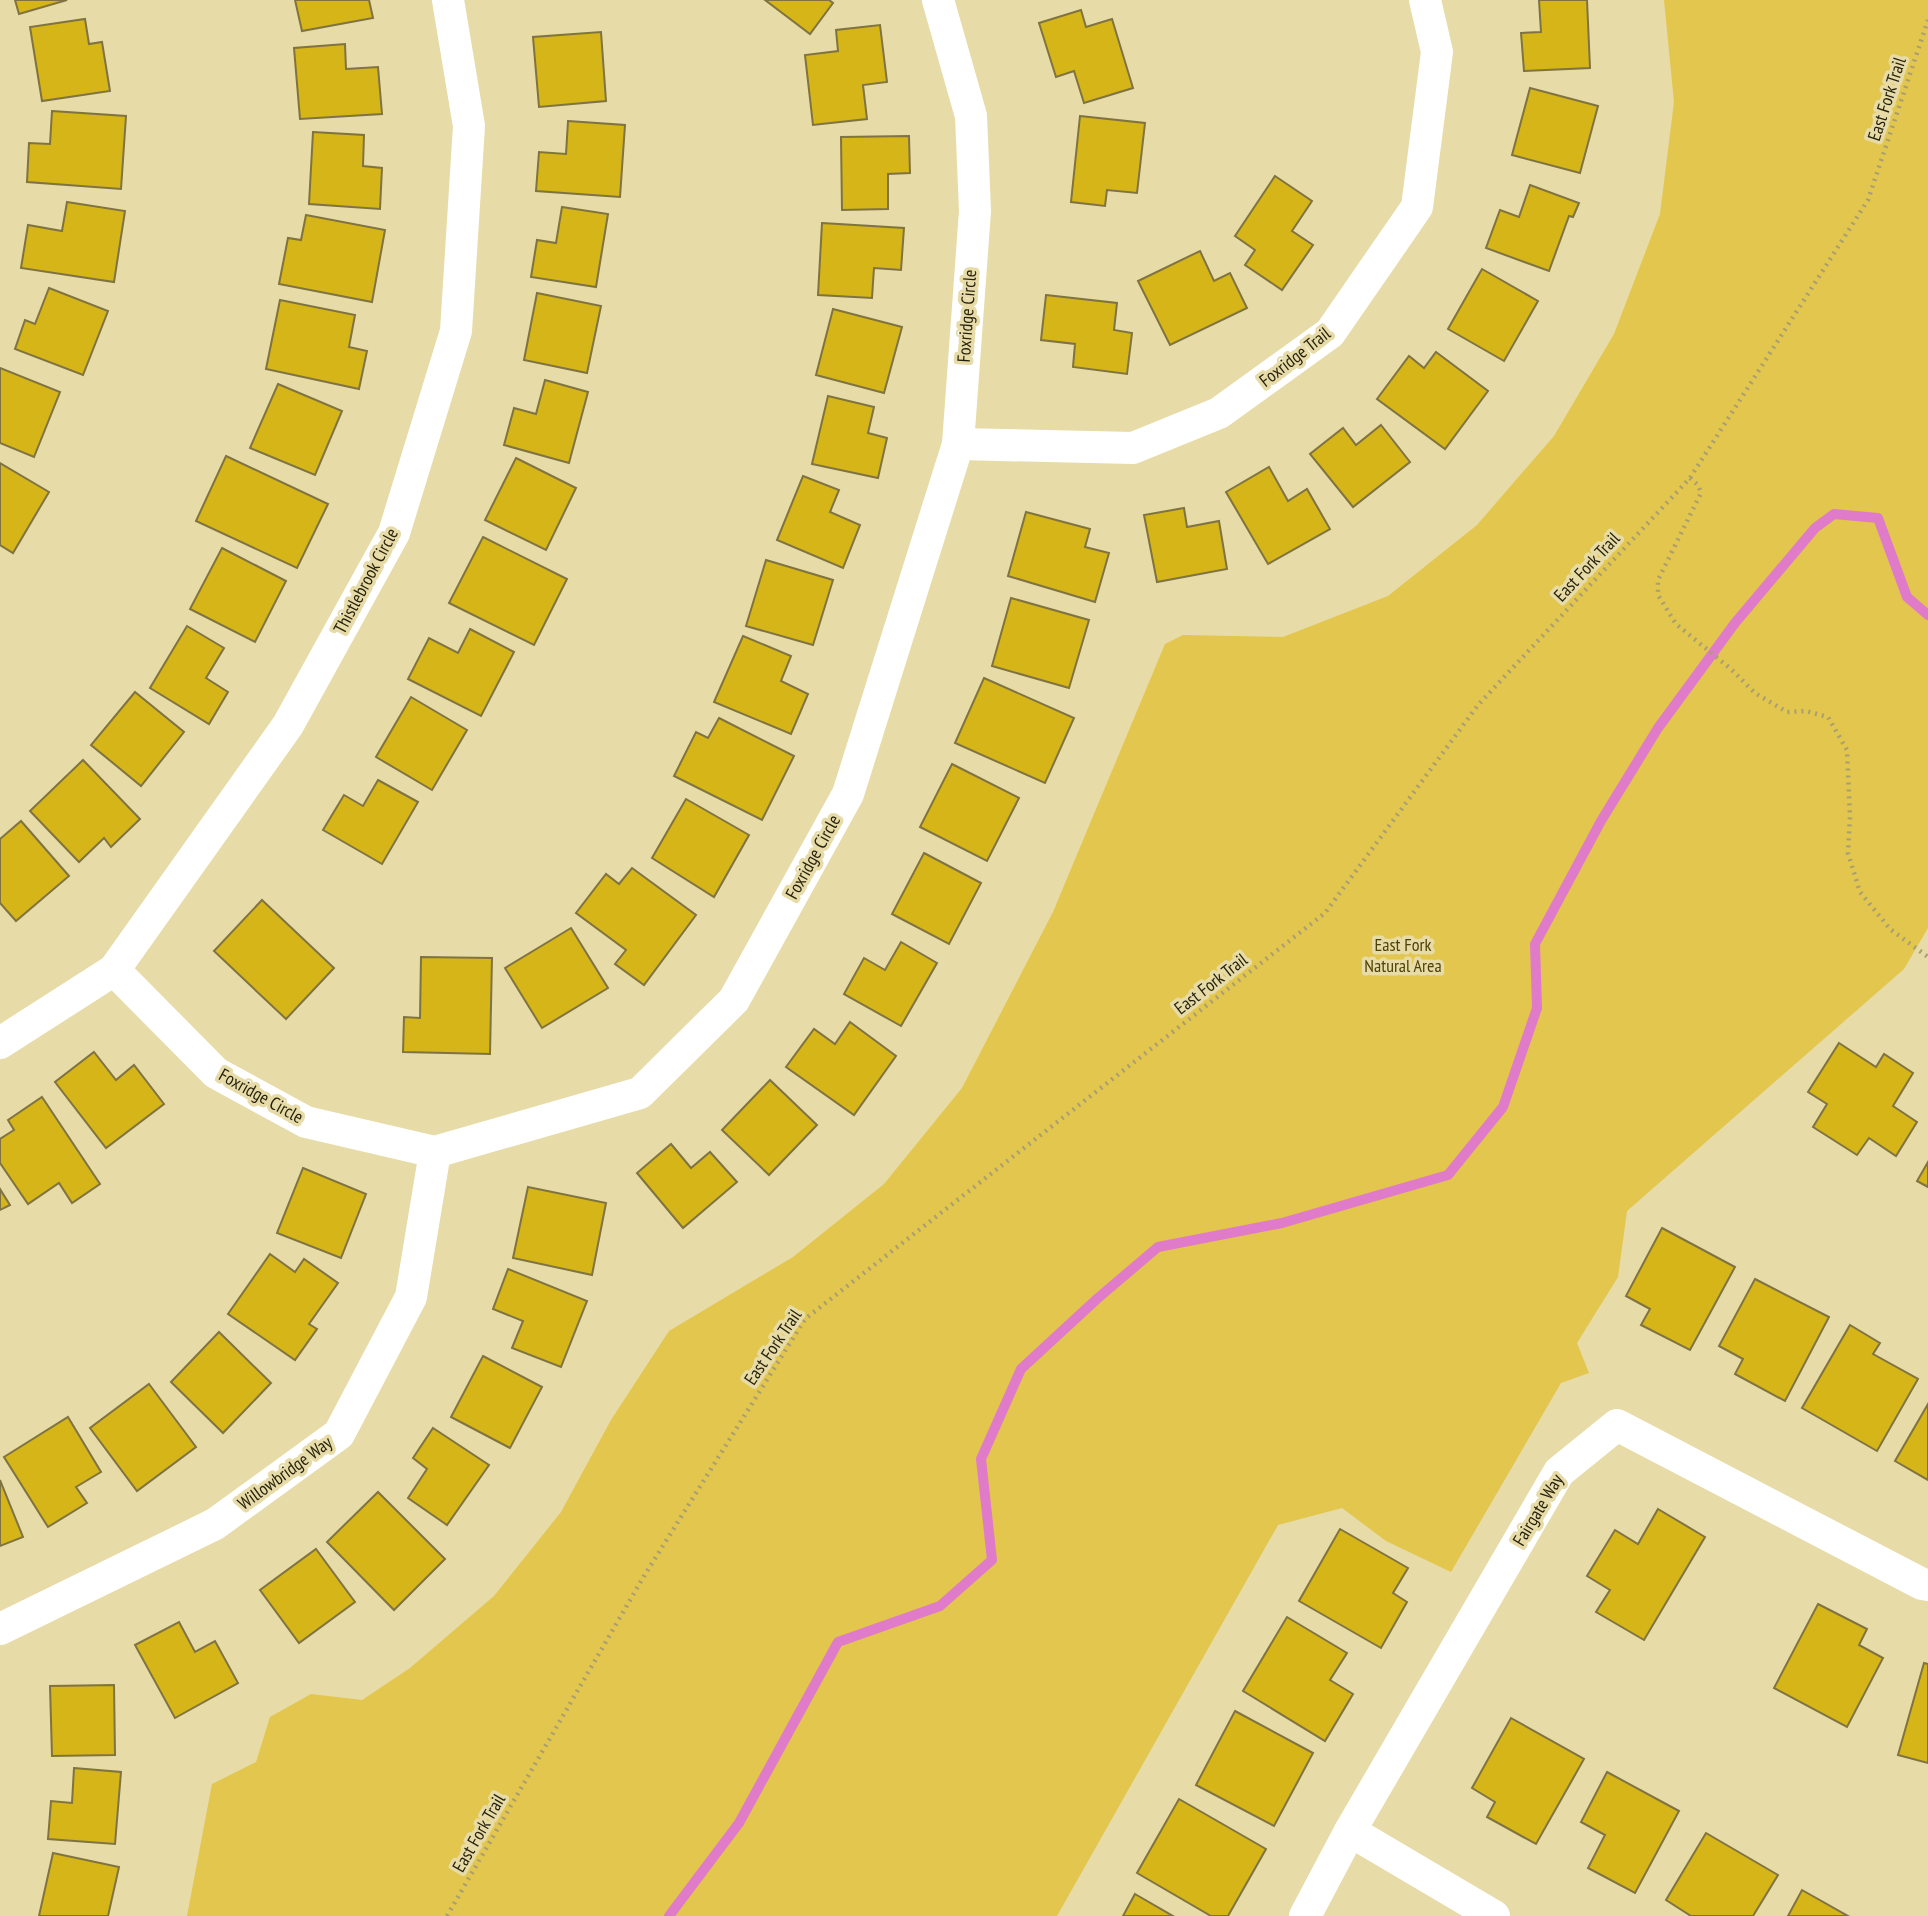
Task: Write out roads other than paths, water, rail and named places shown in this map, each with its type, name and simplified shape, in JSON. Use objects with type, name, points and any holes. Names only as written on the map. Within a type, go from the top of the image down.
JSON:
[{"type":"street","name":"Thistlebrook Circle","points":[[0,1043],[114,970],[288,725],[394,533],[456,331],[469,127],[448,0]]},
{"type":"street","name":"Foxridge Circle","points":[[114,970],[216,1073],[306,1122],[435,1152],[640,1093],[734,1000],[848,794],[958,444],[975,211],[971,116],[938,0]]},
{"type":"street","name":"Foxridge Trail","points":[[958,444],[1133,449],[1219,413],[1330,333],[1417,207],[1437,52],[1425,0]]},
{"type":"street","name":"Willowbridge Way","points":[[0,1629],[215,1524],[339,1434],[411,1297],[435,1152]]},
{"type":"street","name":"Fairgate Way","points":[[1305,1916],[1350,1831],[1559,1472],[1618,1425],[1928,1585]]},
{"type":"street","points":[[1350,1831],[1494,1916]]},
{"type":"waterway","points":[[669,1916],[739,1823],[838,1642],[940,1606],[992,1560],[981,1459],[1021,1369],[1158,1247],[1282,1223],[1448,1175],[1503,1107],[1537,1008],[1535,944],[1601,821],[1658,728],[1735,623],[1815,528],[1834,514],[1878,518],[1907,597],[1928,615]]},
{"type":"park label","name":"East Fork Natural Area","points":[[1403,955]]}]
